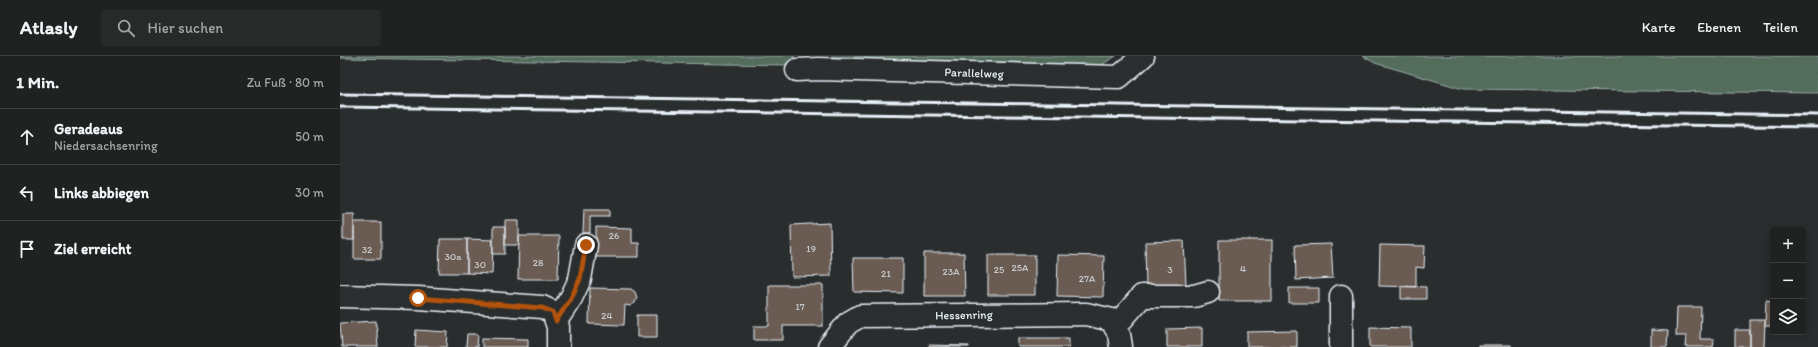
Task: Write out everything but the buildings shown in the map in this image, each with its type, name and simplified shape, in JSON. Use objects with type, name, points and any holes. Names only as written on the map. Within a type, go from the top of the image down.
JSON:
[{"type":"street","name":"Parallelweg","points":[[797,70],[1120,77],[1143,56]]},
{"type":"street","points":[[556,321],[571,298],[580,279],[586,245]]},
{"type":"street","points":[[1116,331],[1142,296],[1194,296],[1208,292]]},
{"type":"street","points":[[340,296],[418,298],[542,308],[553,312],[556,321],[558,347]]},
{"type":"street","points":[[1341,347],[1342,296]]},
{"type":"street","name":"Hessenring","points":[[829,347],[848,323],[860,316],[1086,314],[1116,331]]},
{"type":"green space","points":[[340,56],[795,56],[788,65],[340,58]]},
{"type":"green space","points":[[831,56],[1116,56],[1098,67],[842,61]]},
{"type":"green space","points":[[1363,56],[1818,56],[1818,93],[1463,89],[1375,63]]},
{"type":"railway","points":[[340,94],[1818,115]]},
{"type":"railway","points":[[340,107],[1818,127]]},
{"type":"route","points":[[418,298],[542,308],[553,312],[556,321],[571,298],[580,279],[586,245]]}]
